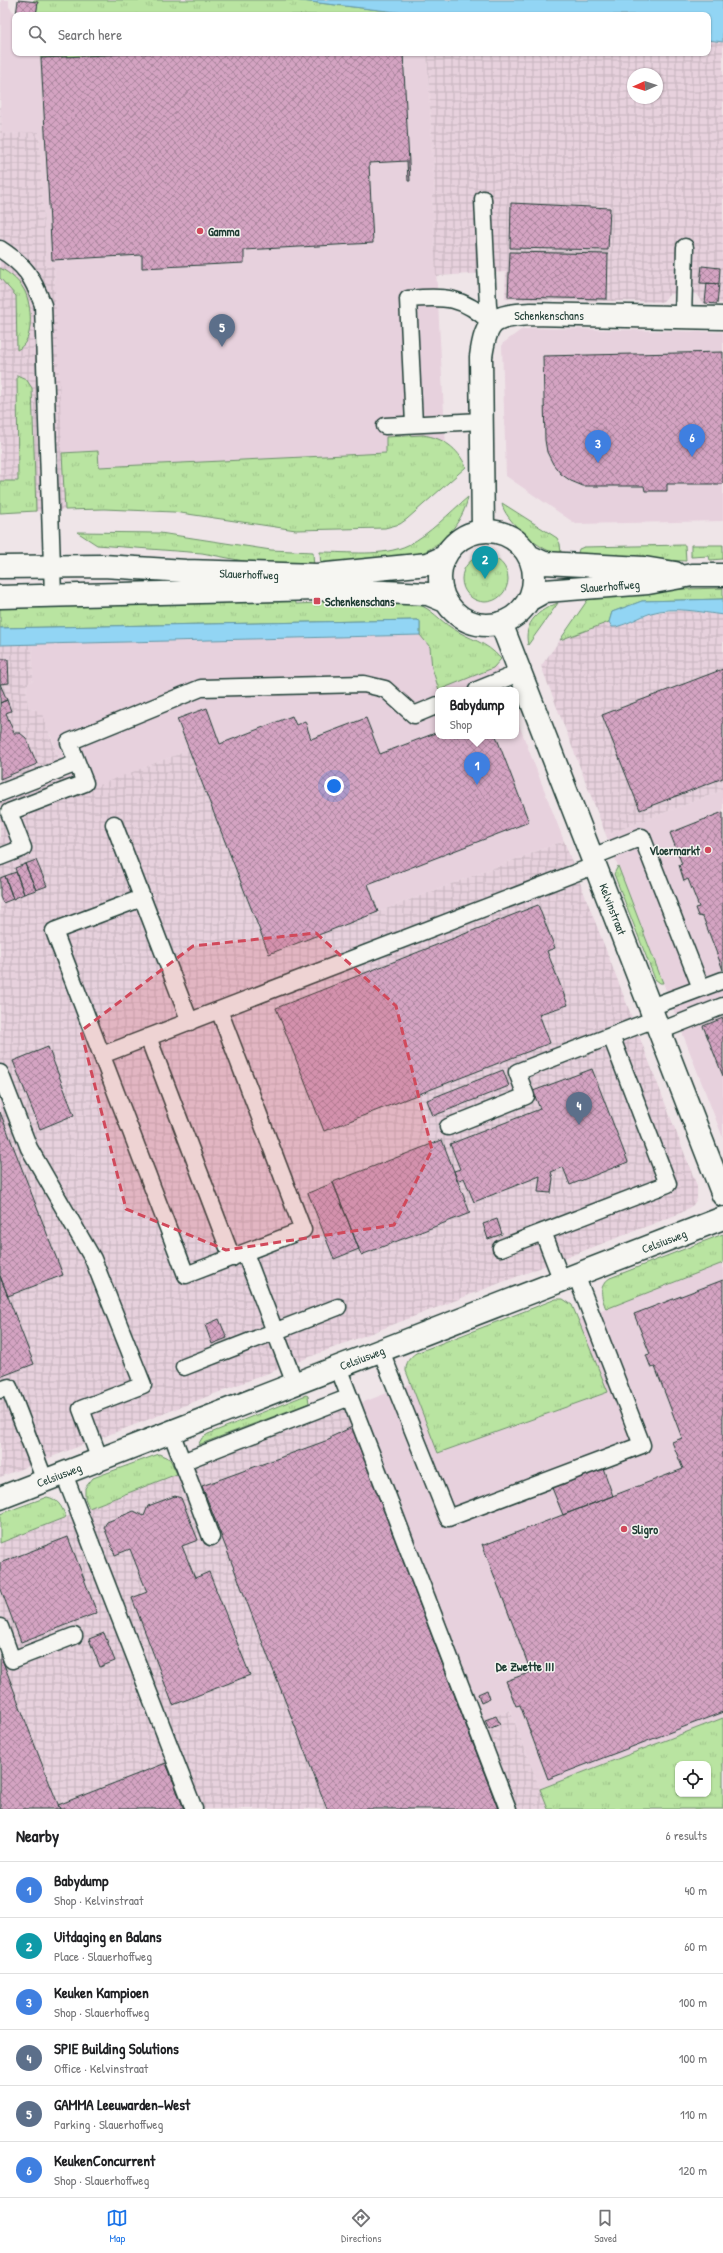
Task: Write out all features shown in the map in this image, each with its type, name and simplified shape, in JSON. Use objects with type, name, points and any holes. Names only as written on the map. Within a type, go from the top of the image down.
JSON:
[{"type":"street","name":"Schenkenschans","points":[[491,323],[508,315],[531,314],[723,318]]},
{"type":"street","points":[[483,531],[481,357],[484,338],[491,323]]},
{"type":"street","points":[[483,531],[497,532],[510,537],[521,545],[528,556],[534,578],[529,600],[522,610],[501,623],[484,625],[468,622],[455,613],[445,600],[440,579],[440,568],[444,557],[451,547],[460,539],[471,533],[483,531]]},
{"type":"street","name":"Slauerhoffweg","points":[[528,556],[544,564],[644,568],[692,575],[723,575]]},
{"type":"street","name":"Slauerhoffweg","points":[[0,567],[103,566],[186,572],[317,575],[428,564],[444,557]]},
{"type":"street","name":"Slauerhoffweg","points":[[529,600],[545,591],[648,583],[692,575]]},
{"type":"street","name":"Slauerhoffweg","points":[[0,597],[318,589],[428,594],[445,600]]},
{"type":"street","name":"Kelvinstraat","points":[[501,623],[723,1195]]},
{"type":"street","name":"Celsiusweg","points":[[0,1498],[723,1218]]},
{"type":"lane","points":[[482,199],[488,306],[491,323]]},
{"type":"lane","points":[[683,317],[685,247]]},
{"type":"lane","points":[[0,249],[18,261],[34,280],[43,305],[53,595]]},
{"type":"lane","points":[[414,424],[408,298],[435,297],[465,302],[491,323]]},
{"type":"lane","points":[[385,426],[481,422]]},
{"type":"lane","points":[[484,687],[509,677],[519,667]]},
{"type":"lane","points":[[0,857],[23,848],[9,812],[85,783],[69,742],[201,688],[364,684],[385,690],[414,715],[435,706]]},
{"type":"lane","points":[[0,793],[77,763]]},
{"type":"lane","points":[[114,824],[190,1022]]},
{"type":"lane","points":[[102,1056],[281,987],[594,861],[642,837],[701,988]]},
{"type":"lane","points":[[142,898],[54,931],[186,1275],[303,1230],[219,1010]]},
{"type":"lane","points":[[655,1019],[701,988],[723,980]]},
{"type":"lane","points":[[448,1127],[526,1096],[517,1072],[655,1019],[723,1006]]},
{"type":"lane","points":[[501,1248],[668,1184],[611,1036]]},
{"type":"lane","points":[[148,1038],[238,1255],[259,1292],[295,1384]]},
{"type":"lane","points":[[0,1073],[29,1148],[94,1259],[142,1385],[81,1409],[100,1460]]},
{"type":"lane","points":[[381,1351],[448,1518],[642,1445],[569,1278],[543,1232]]},
{"type":"lane","points":[[184,1367],[338,1307]]},
{"type":"lane","points":[[338,1367],[508,1809]]},
{"type":"lane","points":[[0,1390],[9,1387],[54,1477],[194,1809]]},
{"type":"lane","points":[[182,1462],[350,1397]]},
{"type":"lane","points":[[171,1432],[211,1537]]},
{"type":"lane","points":[[0,1627],[12,1660],[74,1636]]},
{"type":"highlighted area","points":[[316,933],[396,1006],[432,1150],[394,1225],[226,1250],[126,1209],[81,1031],[193,946]]},
{"type":"shaded area","points":[[1,0],[9,0],[9,7],[14,12],[12,12],[12,56],[427,56],[435,194],[432,196],[448,484],[64,506],[54,266],[46,265],[39,133],[2,134],[0,88]]},
{"type":"shaded area","points":[[18,0],[33,2],[34,0],[293,0],[396,12],[16,12]]},
{"type":"shaded area","points":[[711,40],[723,42],[723,303],[703,304],[696,294],[670,294],[662,302],[505,299],[506,272],[436,276],[432,196],[435,194],[427,56],[711,56]]},
{"type":"shaded area","points":[[0,88],[2,134],[39,132],[46,265],[54,266],[65,510],[0,513]]},
{"type":"shaded area","points":[[534,328],[723,332],[723,521],[576,524],[506,476],[502,344],[521,330]]},
{"type":"shaded area","points":[[680,610],[723,615],[723,790],[606,835],[541,666],[560,640],[609,622],[612,627],[626,624],[652,613]]},
{"type":"shaded area","points":[[420,635],[496,665],[505,687],[435,687],[435,739],[519,739],[519,725],[564,841],[268,954],[189,750],[73,796],[51,736],[36,710],[28,708],[26,685],[33,680],[32,644]]},
{"type":"shaded area","points":[[32,644],[33,680],[26,685],[28,708],[36,710],[42,714],[73,795],[189,750],[268,954],[564,841],[697,1186],[697,1199],[693,1205],[681,1213],[0,1477],[0,645]]},
{"type":"shaded area","points":[[723,790],[723,1138],[606,835]]},
{"type":"shaded area","points":[[723,1263],[723,1718],[540,1789],[510,1710],[485,1720],[361,1403]]},
{"type":"shaded area","points":[[355,1385],[485,1720],[510,1710],[540,1789],[723,1718],[723,1809],[0,1809],[0,1543],[176,1474],[168,1457]]},
{"type":"green space","points":[[34,0],[293,0],[396,12],[36,12],[38,3],[33,2]]},
{"type":"green space","points":[[40,56],[84,56],[41,58]]},
{"type":"green space","points":[[0,268],[19,282],[26,294],[30,308],[29,333],[23,346],[17,350],[16,296],[0,278]]},
{"type":"green space","points":[[17,375],[26,379],[32,388],[36,511],[0,513],[0,481],[18,481]]},
{"type":"green space","points":[[423,435],[443,441],[449,445],[459,454],[466,467],[407,519],[400,524],[385,528],[296,530],[174,512],[104,509],[65,510],[62,453],[98,451],[99,467],[386,453],[386,437]]},
{"type":"green space","points":[[468,497],[463,513],[453,528],[433,547],[426,551],[405,558],[321,568],[320,552],[377,552],[398,549],[408,545],[432,529]]},
{"type":"green space","points":[[502,503],[557,538],[560,544],[561,553],[554,553],[535,543],[509,518]]},
{"type":"green space","points":[[77,532],[160,533],[271,550],[313,552],[314,569],[280,568],[202,553],[97,545]]},
{"type":"green space","points":[[685,545],[686,561],[577,556],[579,549],[584,547]]},
{"type":"green space","points":[[691,545],[723,545],[723,559],[710,560],[709,556],[691,557]]},
{"type":"green space","points":[[490,556],[502,562],[507,570],[507,588],[502,596],[494,601],[480,602],[468,596],[463,588],[462,574],[468,562],[476,557]]},
{"type":"green space","points":[[723,588],[723,599],[642,601],[612,612],[609,622],[560,640],[591,595],[649,590]]},
{"type":"green space","points":[[295,597],[296,604],[320,603],[320,597],[417,604],[427,609],[452,628],[484,644],[501,659],[493,668],[446,687],[438,687],[432,668],[430,647],[420,635],[420,622],[417,620],[0,628],[0,604]]},
{"type":"green space","points":[[558,603],[528,645],[527,637],[530,623],[539,613]]},
{"type":"green space","points":[[618,866],[663,983],[660,983],[655,979],[614,874]]},
{"type":"green space","points":[[723,1234],[723,1263],[606,1309],[602,1296],[602,1288],[606,1281],[610,1278]]},
{"type":"green space","points":[[556,1299],[563,1299],[572,1305],[608,1392],[438,1453],[406,1371],[407,1363],[410,1359],[416,1353]]},
{"type":"green space","points":[[306,1395],[308,1396],[309,1403],[198,1445],[202,1438],[208,1434]]},
{"type":"green space","points":[[159,1454],[170,1459],[177,1474],[89,1508],[85,1498],[85,1488],[93,1478]]},
{"type":"green space","points":[[47,1497],[59,1504],[66,1517],[0,1543],[0,1514]]},
{"type":"green space","points":[[723,1718],[723,1809],[548,1809],[540,1789]]},
{"type":"water","points":[[293,0],[723,0],[723,42],[711,40],[711,12],[396,12]]},
{"type":"water","points":[[723,599],[723,615],[687,610],[669,610],[651,613],[616,627],[612,627],[609,622],[612,612],[642,601]]},
{"type":"water","points":[[420,621],[420,635],[0,645],[0,628]]},
{"type":"building","points":[[18,0],[38,2],[36,12],[16,12]]},
{"type":"building","points":[[84,56],[403,56],[410,181],[408,181],[407,161],[369,163],[373,243],[244,250],[244,263],[142,268],[142,255],[52,260],[41,58]]},
{"type":"building","points":[[511,203],[610,208],[608,250],[510,248]]},
{"type":"building","points":[[510,252],[608,254],[607,299],[508,297]]},
{"type":"building","points":[[702,266],[720,268],[719,284],[700,283]]},
{"type":"building","points":[[707,283],[719,284],[717,304],[705,303]]},
{"type":"building","points":[[723,352],[723,484],[667,484],[667,491],[645,491],[644,486],[583,486],[571,481],[561,474],[553,464],[547,452],[545,440],[543,356]]},
{"type":"building","points":[[0,659],[8,659],[9,683],[0,684]]},
{"type":"building","points":[[723,669],[723,778],[640,810],[602,715]]},
{"type":"building","points":[[0,684],[7,700],[0,703]]},
{"type":"building","points":[[7,700],[11,711],[6,713],[14,733],[20,733],[26,738],[37,764],[0,779],[0,703]]},
{"type":"building","points":[[207,708],[220,744],[292,716],[296,725],[305,721],[311,739],[366,718],[380,754],[435,733],[435,739],[497,739],[529,822],[368,884],[378,912],[269,954],[177,719]]},
{"type":"building","points":[[723,812],[723,970],[703,917],[698,916],[695,908],[699,907],[688,879],[684,881],[679,865],[682,864],[670,833]]},
{"type":"building","points":[[36,860],[47,886],[36,890],[25,864]]},
{"type":"building","points":[[25,864],[36,890],[24,894],[15,868]]},
{"type":"building","points":[[16,872],[24,894],[13,899],[5,876]]},
{"type":"building","points":[[5,876],[13,899],[3,903],[0,897],[0,878]]},
{"type":"building","points":[[538,905],[555,948],[547,951],[568,1005],[539,1014],[550,1043],[324,1131],[276,1008]]},
{"type":"building","points":[[723,1018],[723,1076],[703,1026]]},
{"type":"building","points":[[48,1047],[74,1115],[40,1129],[13,1061]]},
{"type":"building","points":[[592,1069],[628,1162],[570,1185],[563,1167],[551,1172],[553,1178],[551,1193],[538,1192],[540,1176],[474,1202],[464,1178],[457,1181],[454,1171],[460,1169],[450,1144],[540,1109],[533,1091]]},
{"type":"building","points":[[503,1070],[509,1086],[433,1116],[427,1100]]},
{"type":"building","points":[[0,1112],[63,1275],[8,1296],[0,1276]]},
{"type":"building","points":[[442,1140],[470,1213],[361,1255],[333,1182]]},
{"type":"building","points":[[333,1183],[359,1249],[334,1259],[308,1193]]},
{"type":"building","points":[[497,1219],[502,1234],[488,1239],[483,1224]]},
{"type":"building","points":[[0,1276],[34,1364],[0,1377]]},
{"type":"building","name":"Sligro","points":[[723,1280],[723,1712],[548,1779],[520,1705],[516,1706],[506,1681],[531,1672],[482,1544],[484,1545],[683,1469],[672,1442],[682,1438],[655,1367],[651,1368],[646,1355],[650,1354],[634,1314]]},
{"type":"building","points":[[219,1319],[227,1338],[212,1344],[205,1325]]},
{"type":"building","points":[[352,1427],[498,1809],[327,1809],[202,1486],[331,1439],[331,1437]]},
{"type":"building","points":[[603,1468],[613,1496],[563,1515],[552,1488]]},
{"type":"building","points":[[175,1496],[181,1498],[198,1540],[182,1546],[195,1578],[209,1572],[250,1675],[173,1705],[132,1598],[147,1592],[130,1549],[115,1555],[104,1527],[107,1522],[134,1511],[144,1516],[148,1506]]},
{"type":"building","points":[[68,1537],[97,1613],[21,1642],[0,1587],[0,1563]]},
{"type":"building","points":[[104,1633],[115,1661],[100,1667],[89,1639]]},
{"type":"building","points":[[0,1654],[45,1772],[60,1809],[0,1809]]},
{"type":"building","points":[[487,1690],[490,1699],[481,1703],[478,1694]]},
{"type":"building","points":[[496,1716],[500,1724],[489,1729],[485,1720]]},
{"type":"building","points":[[166,1763],[184,1809],[60,1809],[58,1805]]},
{"type":"place","name":"Gamma","points":[[200,231]]},
{"type":"place","name":"GAMMA Leeuwarden-West","points":[[222,347]]},
{"type":"place","name":"KeukenConcurrent","points":[[692,457]]},
{"type":"place","name":"Keuken Kampioen","points":[[598,463]]},
{"type":"place","name":"Uitdaging en Balans","points":[[485,579]]},
{"type":"place","name":"Schenkenschans","points":[[317,601]]},
{"type":"place","name":"Babydump","points":[[477,785]]},
{"type":"place","name":"Vloermarkt","points":[[708,850]]},
{"type":"place","name":"SPIE Building Solutions","points":[[579,1125]]},
{"type":"place","name":"Sligro","points":[[624,1529]]},
{"type":"district","name":"De Zwette III","points":[[525,1666]]}]
